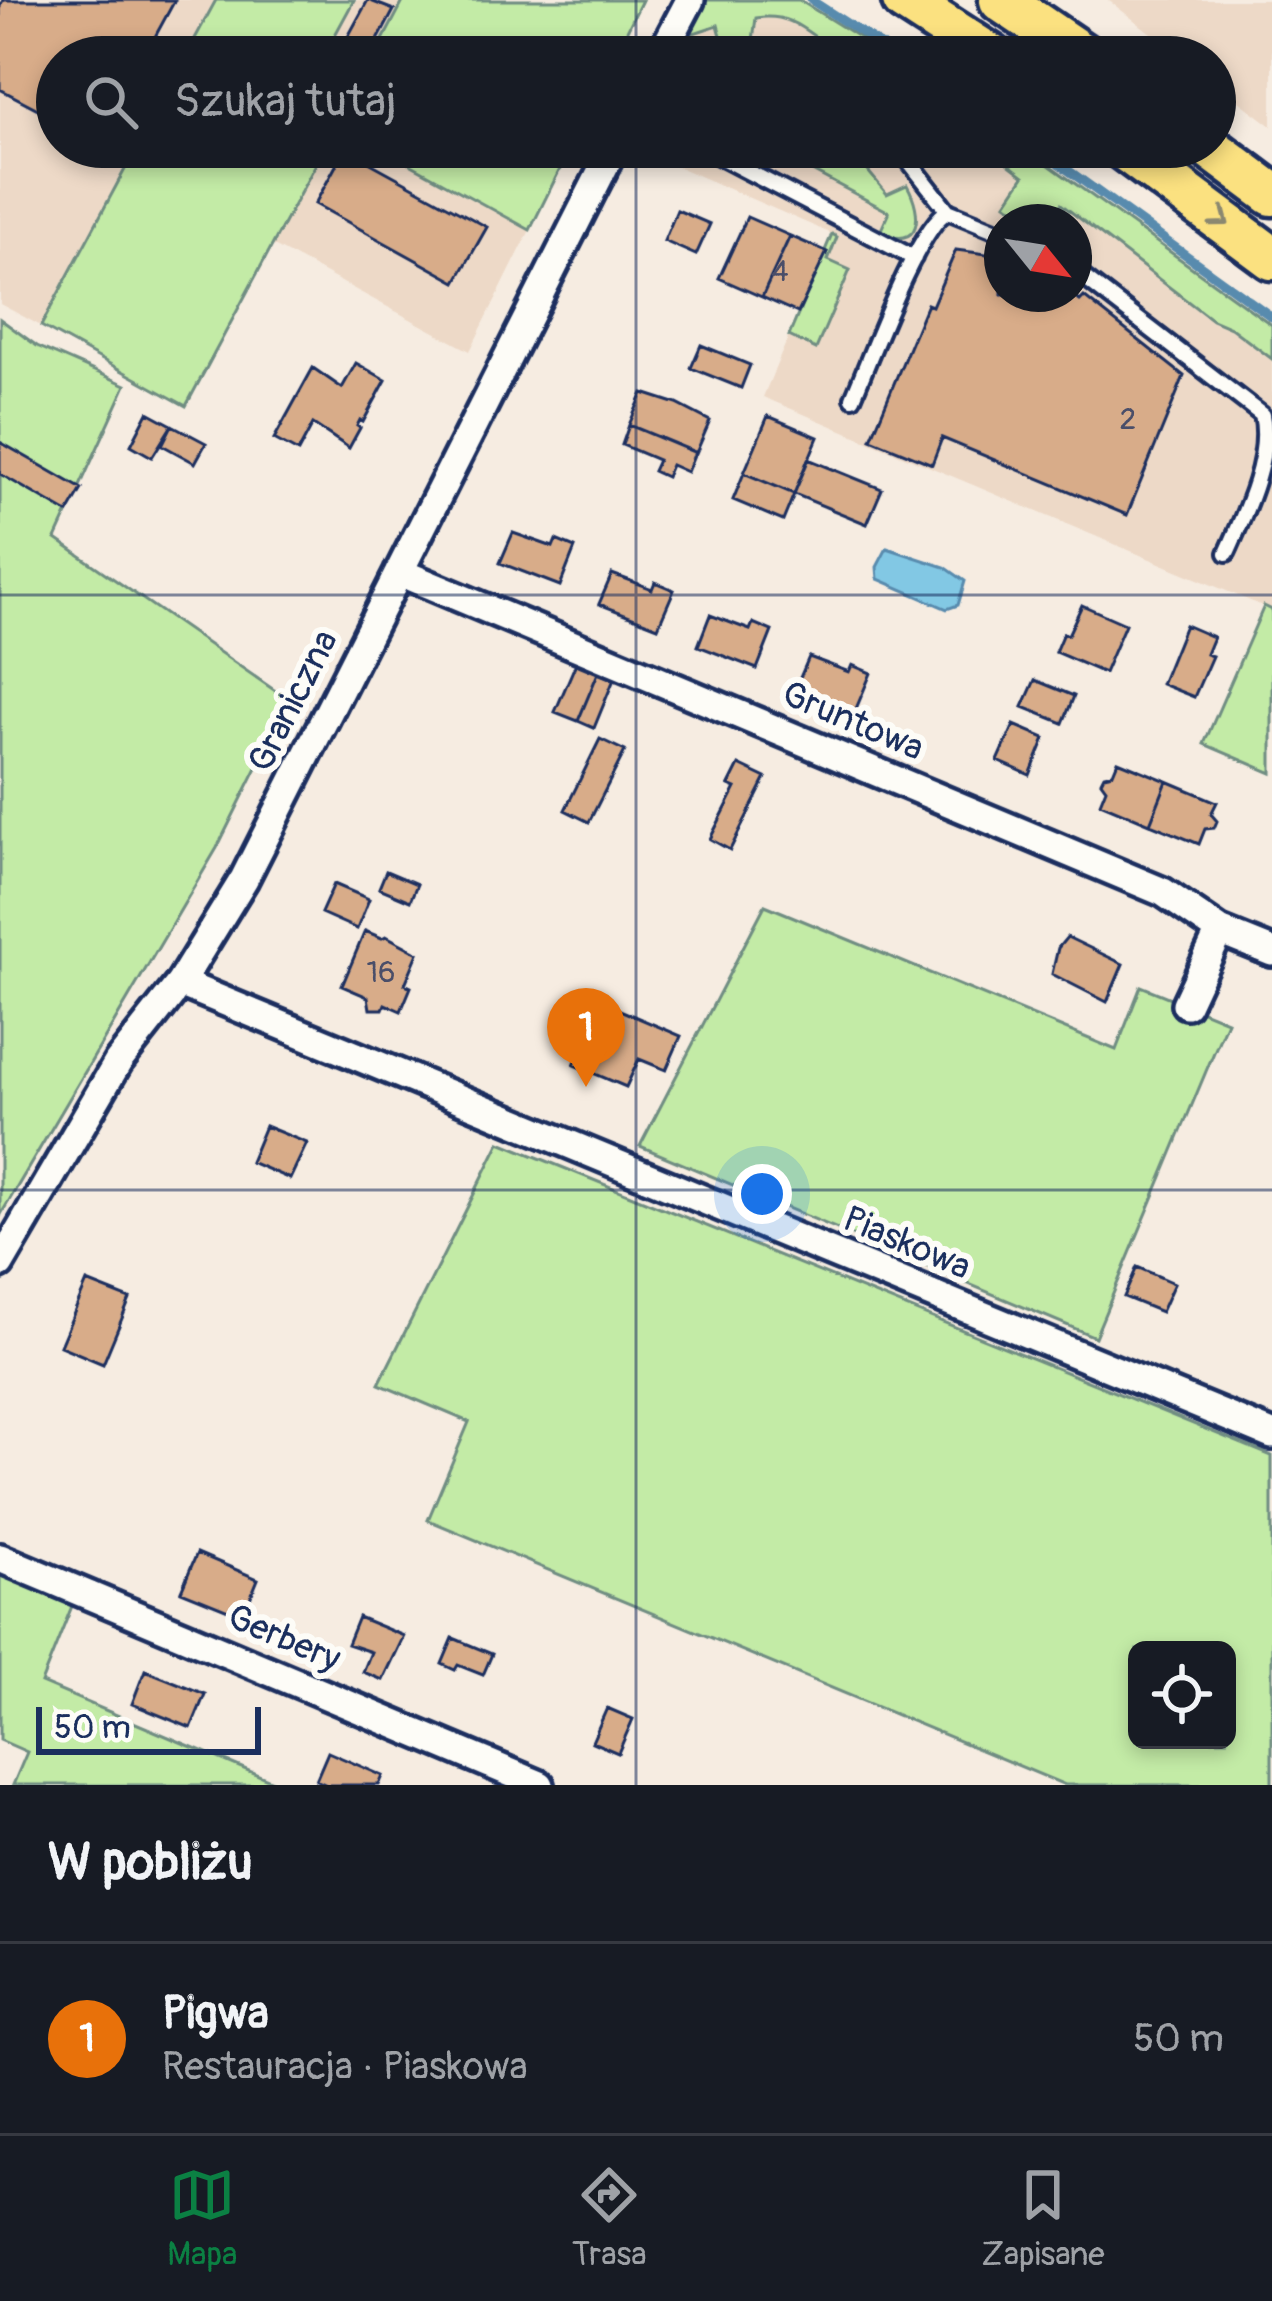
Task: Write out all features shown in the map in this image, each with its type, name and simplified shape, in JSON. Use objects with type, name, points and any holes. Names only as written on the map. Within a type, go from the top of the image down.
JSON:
[{"type":"main road","points":[[904,0],[960,36]]},
{"type":"main road","points":[[1000,0],[1054,36]]},
{"type":"main road","points":[[1236,167],[1272,194]]},
{"type":"main road","points":[[1150,168],[1272,258]]},
{"type":"street","points":[[671,36],[689,0]]},
{"type":"street","name":"Graniczna","points":[[0,1264],[118,1062],[180,982],[244,879],[603,168]]},
{"type":"street","name":"Gruntowa","points":[[398,572],[1163,892],[1220,931],[1272,952]]},
{"type":"street","points":[[1186,1004],[1220,931]]},
{"type":"street","name":"Piaskowa","points":[[180,982],[1272,1435]]},
{"type":"street","name":"Gerbery","points":[[0,1558],[540,1785]]},
{"type":"lane","points":[[741,168],[914,258]]},
{"type":"lane","points":[[914,168],[948,211],[984,226]]},
{"type":"lane","points":[[853,398],[914,258],[940,214],[948,211]]},
{"type":"lane","points":[[1092,284],[1262,415],[1270,430],[1264,468],[1227,553]]},
{"type":"shaded area","points":[[0,0],[404,0],[385,36],[36,36],[36,168],[126,168],[41,326],[0,304]]},
{"type":"shaded area","points":[[696,0],[728,0],[781,10],[826,36],[678,36]]},
{"type":"shaded area","points":[[1108,0],[1272,0],[1272,126],[1236,99],[1236,36],[1155,36]]},
{"type":"shaded area","points":[[314,168],[417,168],[530,230],[470,351],[272,245]]},
{"type":"shaded area","points":[[681,168],[1028,168],[1075,204],[984,204],[984,312],[1092,312],[1092,218],[1272,357],[1272,610],[763,397],[832,234]]},
{"type":"green space","points":[[216,0],[354,0],[334,36],[196,36]]},
{"type":"green space","points":[[404,0],[642,0],[624,36],[385,36]]},
{"type":"green space","points":[[704,0],[799,0],[857,36],[814,36],[797,24],[772,17],[756,18],[754,36],[721,36],[718,25],[685,36]]},
{"type":"green space","points":[[126,168],[314,168],[186,406],[41,326]]},
{"type":"green space","points":[[417,168],[561,168],[530,230]]},
{"type":"green space","points":[[806,168],[865,168],[887,194],[907,185],[917,217],[911,233],[894,237],[880,232],[889,212]]},
{"type":"green space","points":[[1014,168],[1053,168],[1272,325],[1272,359],[1231,328],[1212,320],[1092,228],[1092,204],[1006,203],[1024,176]]},
{"type":"green space","points":[[832,234],[837,237],[828,260],[850,270],[816,349],[789,336]]},
{"type":"green space","points":[[0,319],[37,346],[126,385],[56,539],[290,701],[217,848],[0,1216]]},
{"type":"green space","points":[[1264,606],[1272,610],[1272,773],[1204,744]]},
{"type":"green space","points":[[765,905],[1116,1050],[1141,986],[1227,1021],[1095,1337],[640,1146]]},
{"type":"green space","points":[[500,1142],[1272,1456],[1272,1785],[1065,1785],[428,1520],[469,1422],[379,1384]]},
{"type":"green space","points":[[0,1569],[74,1601],[41,1683],[282,1785],[13,1785],[27,1752],[0,1740]]},
{"type":"water","points":[[887,548],[945,567],[965,581],[958,605],[947,609],[878,579],[877,567]]},
{"type":"building","points":[[3,0],[175,0],[155,36],[36,36],[36,108],[0,89]]},
{"type":"building","points":[[368,0],[394,10],[380,36],[348,36]]},
{"type":"building","points":[[335,168],[380,168],[487,227],[456,282],[315,204]]},
{"type":"building","points":[[677,210],[710,224],[696,255],[664,241]]},
{"type":"building","points":[[747,217],[790,236],[762,297],[719,278]]},
{"type":"building","points":[[790,236],[827,252],[798,313],[762,297]]},
{"type":"building","points":[[956,250],[984,254],[984,312],[1092,312],[1092,303],[1184,376],[1127,515],[942,438],[932,464],[871,439],[927,304],[932,306]]},
{"type":"building","points":[[701,345],[750,365],[741,388],[691,368]]},
{"type":"building","points":[[356,363],[386,380],[363,422],[360,420],[349,448],[313,424],[298,452],[274,439],[313,368],[342,388]]},
{"type":"building","points":[[643,393],[710,421],[696,453],[629,425]]},
{"type":"building","points":[[148,412],[172,425],[152,457],[131,445]]},
{"type":"building","points":[[768,416],[818,437],[794,494],[744,473]]},
{"type":"building","points":[[172,425],[206,443],[195,463],[162,445]]},
{"type":"building","points":[[629,425],[695,452],[687,472],[671,465],[666,477],[653,471],[658,460],[622,445]]},
{"type":"building","points":[[0,442],[82,489],[68,513],[0,474]]},
{"type":"building","points":[[808,459],[882,489],[867,524],[794,494]]},
{"type":"building","points":[[744,473],[794,494],[783,521],[733,500]]},
{"type":"building","points":[[513,533],[553,547],[556,540],[575,548],[560,586],[500,563]]},
{"type":"building","points":[[612,574],[652,589],[655,582],[674,590],[658,627],[599,604]]},
{"type":"building","points":[[1082,605],[1125,624],[1104,673],[1055,652]]},
{"type":"building","points":[[710,615],[750,630],[753,623],[772,631],[757,669],[698,646]]},
{"type":"building","points":[[1185,625],[1213,637],[1206,654],[1212,656],[1194,697],[1161,684]]},
{"type":"building","points":[[809,657],[849,672],[852,665],[871,673],[855,711],[796,687]]},
{"type":"building","points":[[576,663],[598,673],[578,721],[555,712]]},
{"type":"building","points":[[598,673],[614,679],[594,728],[578,721]]},
{"type":"building","points":[[1035,680],[1074,696],[1063,723],[1023,707]]},
{"type":"building","points":[[1014,725],[1045,738],[1030,775],[998,761]]},
{"type":"building","points":[[600,739],[625,751],[589,822],[565,810]]},
{"type":"building","points":[[1118,761],[1167,781],[1150,824],[1100,803],[1106,788],[1101,781],[1113,773]]},
{"type":"building","points":[[739,765],[766,778],[730,850],[710,839],[736,788],[729,785]]},
{"type":"building","points":[[1167,781],[1217,802],[1211,814],[1217,821],[1214,828],[1205,829],[1199,844],[1150,824]]},
{"type":"building","points":[[386,871],[417,884],[410,901],[379,888]]},
{"type":"building","points":[[334,884],[369,899],[357,929],[321,913]]},
{"type":"building","points":[[365,931],[418,953],[405,984],[411,987],[401,1011],[385,1004],[383,1009],[370,1009],[368,997],[342,986]]},
{"type":"building","points":[[1067,937],[1123,964],[1107,1002],[1052,974],[1058,948]]},
{"type":"building","points":[[601,1002],[681,1036],[666,1070],[639,1059],[626,1087],[574,1065]]},
{"type":"building","points":[[265,1126],[307,1143],[290,1179],[250,1162]]},
{"type":"building","points":[[1137,1267],[1174,1283],[1161,1312],[1124,1297]]},
{"type":"building","points":[[87,1282],[130,1299],[103,1364],[60,1346]]},
{"type":"building","points":[[197,1553],[258,1579],[243,1616],[181,1591]]},
{"type":"building","points":[[358,1617],[404,1636],[383,1680],[363,1672],[371,1652],[347,1644]]},
{"type":"building","points":[[453,1638],[492,1654],[483,1675],[442,1664]]},
{"type":"building","points":[[145,1670],[205,1694],[191,1728],[132,1704]]},
{"type":"building","points":[[607,1708],[633,1719],[618,1753],[592,1742]]},
{"type":"building","points":[[328,1752],[383,1776],[379,1785],[327,1785],[316,1780]]},
{"type":"waterway","points":[[811,0],[867,36]]},
{"type":"waterway","points":[[1065,168],[1272,317]]},
{"type":"place","name":"Pigwa","points":[[586,1087]]}]
